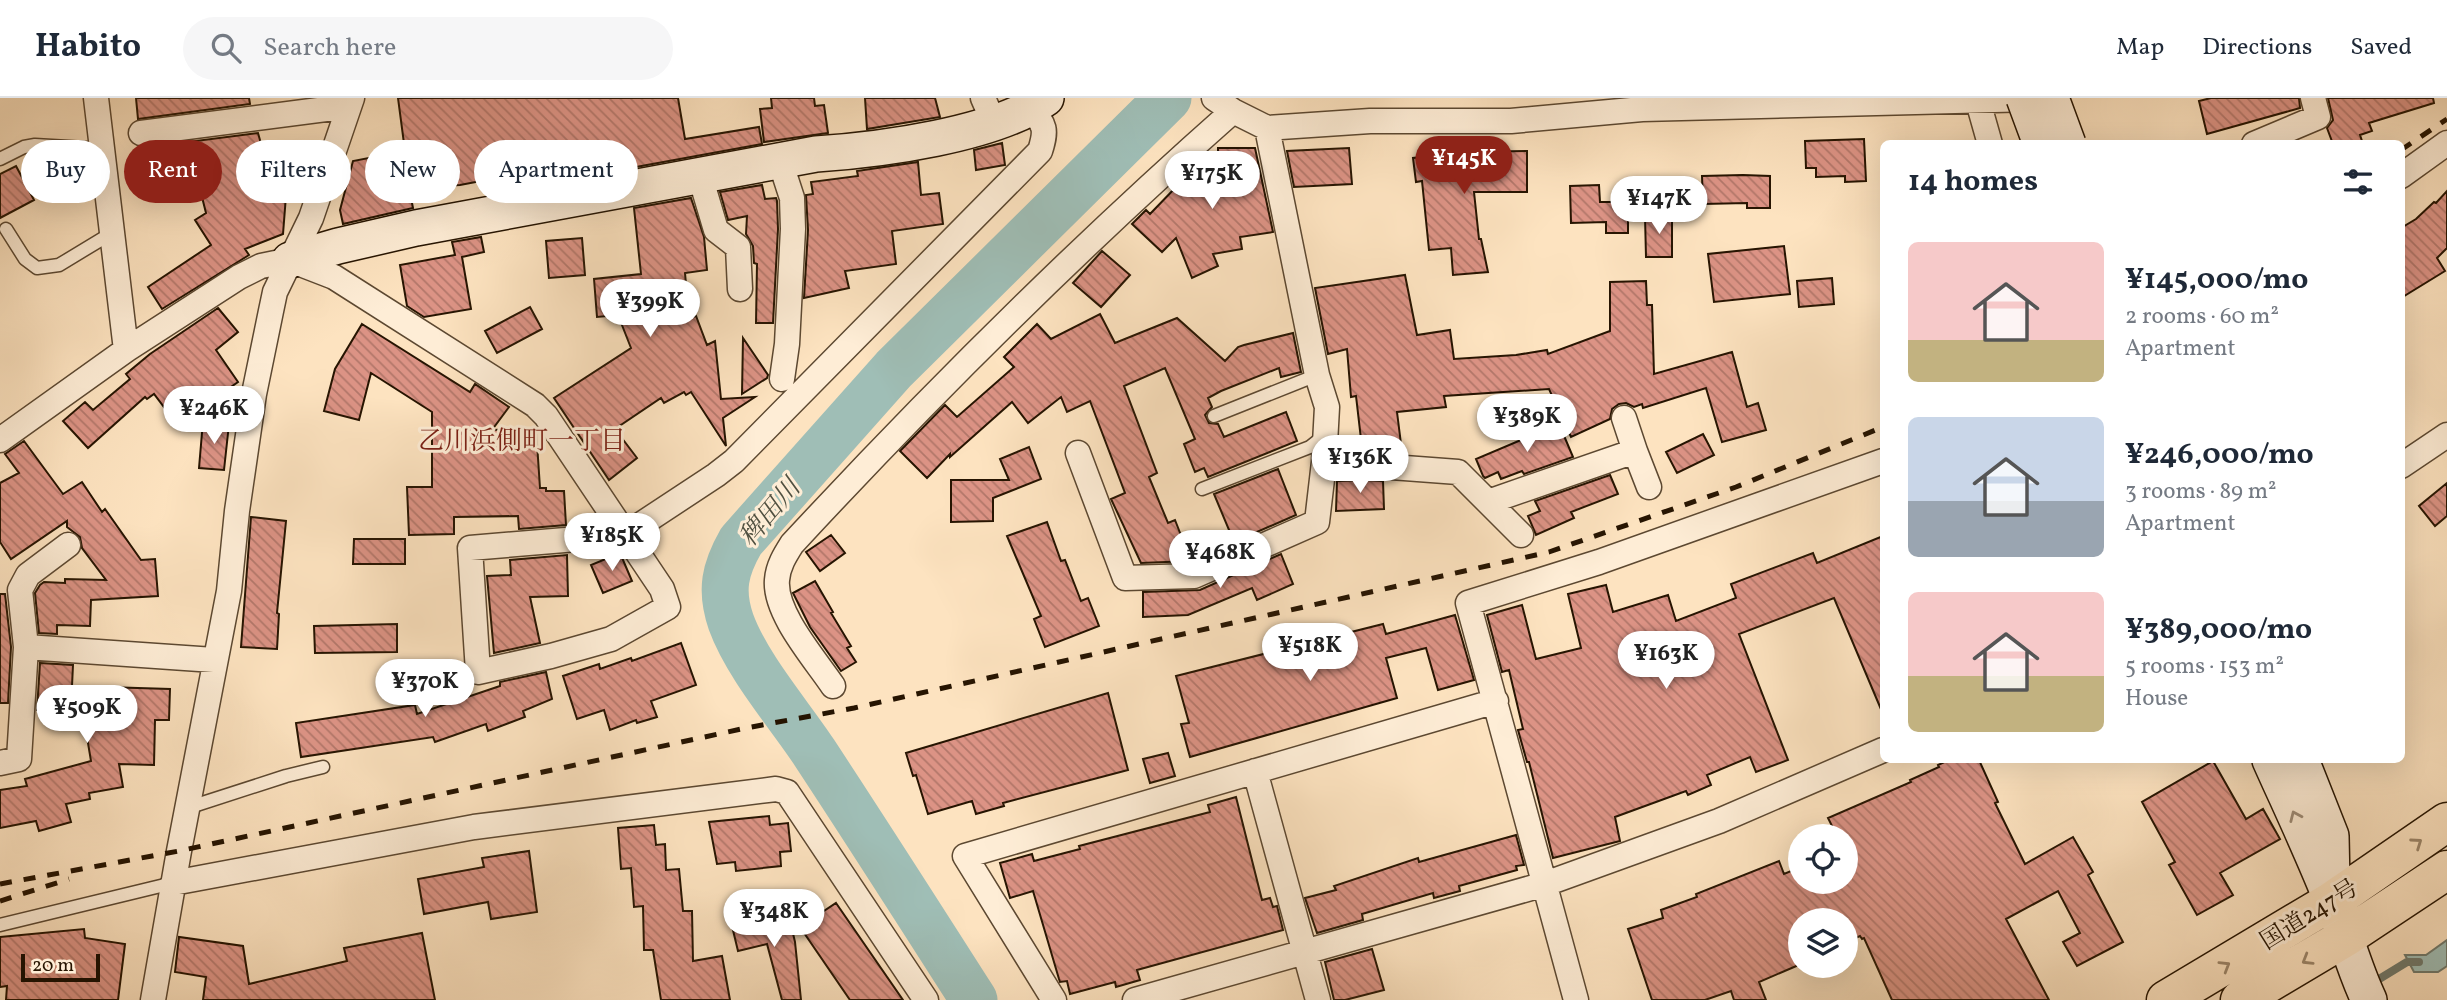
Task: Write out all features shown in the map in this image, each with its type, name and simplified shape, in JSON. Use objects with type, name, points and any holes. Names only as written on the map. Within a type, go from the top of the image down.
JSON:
[{"type":"highway","name":"国道247号","points":[[2166,1000],[2332,901],[2447,822]]},
{"type":"highway","name":"国道247号","points":[[2239,1000],[2357,970],[2447,870]]},
{"type":"street","points":[[96,98],[101,140]]},
{"type":"street","points":[[2024,98],[2039,140]]},
{"type":"street","points":[[2051,98],[2067,140]]},
{"type":"street","points":[[833,686],[780,604],[776,588],[777,576],[782,559],[792,544],[872,458],[1222,104],[1267,128],[1370,110],[1511,121],[1642,104],[2064,98]]},
{"type":"street","points":[[2263,140],[2318,117],[2313,98]]},
{"type":"street","points":[[1978,100],[1989,140]]},
{"type":"street","points":[[141,133],[351,102],[311,218],[273,301],[254,394],[237,511],[229,591],[186,808],[153,1000]]},
{"type":"street","points":[[0,440],[127,350],[239,277],[261,266],[416,228],[780,161],[925,139],[989,111],[1020,115],[1039,103],[1044,124],[1045,134],[1040,151],[734,460],[716,475],[625,535],[470,548],[478,673],[611,639],[668,607],[662,589],[625,535],[546,416],[535,405],[334,277],[290,260]]},
{"type":"street","points":[[1078,453],[1125,578],[1194,576],[1317,522],[1327,434],[1327,407],[1317,375],[1267,128]]},
{"type":"street","points":[[2405,173],[2447,143]]},
{"type":"street","points":[[780,161],[792,198],[793,219],[787,344],[782,379]]},
{"type":"street","points":[[700,176],[716,230],[738,247],[740,289]]},
{"type":"street","points":[[108,203],[127,350]]},
{"type":"street","points":[[1624,418],[1649,487]]},
{"type":"street","points":[[2405,463],[2447,435]]},
{"type":"street","points":[[1488,502],[1635,450]]},
{"type":"street","points":[[1324,462],[1458,472],[1521,535]]},
{"type":"street","points":[[1576,1000],[1468,603],[1599,562],[1880,462]]},
{"type":"street","points":[[0,764],[19,759],[26,647],[20,590],[27,575],[68,545]]},
{"type":"street","points":[[26,647],[214,660]]},
{"type":"street","points":[[1054,1000],[965,856],[1496,701]]},
{"type":"street","points":[[1135,1000],[1545,884],[1719,821],[1880,751]]},
{"type":"street","points":[[2271,763],[2332,901],[2357,970]]},
{"type":"street","points":[[2302,763],[2331,836],[2332,901]]},
{"type":"street","points":[[1255,771],[1318,1000]]},
{"type":"street","points":[[173,883],[474,827],[776,789],[788,792],[926,1000]]},
{"type":"lane","points":[[0,159],[21,148]]},
{"type":"lane","points":[[6,229],[25,258],[37,268],[59,265],[112,233]]},
{"type":"lane","points":[[1214,416],[1317,375]]},
{"type":"lane","points":[[1202,489],[1310,447],[1327,434]]},
{"type":"lane","points":[[186,808],[323,767]]},
{"type":"lane","points":[[0,925],[173,883]]},
{"type":"water","points":[[2447,940],[2447,966],[2438,972],[2414,972],[2405,955],[2426,955]]},
{"type":"building","points":[[136,98],[249,98],[250,104],[138,119]]},
{"type":"building","points":[[398,98],[678,98],[685,139],[759,127],[762,144],[638,167],[638,140],[474,140],[474,182],[460,185],[460,140],[404,140]]},
{"type":"building","points":[[771,98],[814,98],[815,106],[824,105],[828,133],[764,142],[760,109],[772,108]]},
{"type":"building","points":[[865,98],[935,98],[940,117],[867,129]]},
{"type":"building","points":[[2211,98],[2299,98],[2300,108],[2207,134],[2199,101]]},
{"type":"building","points":[[2328,98],[2433,98],[2434,103],[2369,123],[2372,131],[2360,135],[2362,140],[2332,140],[2327,128],[2333,120]]},
{"type":"building","points":[[258,133],[260,140],[236,140],[236,203],[285,203],[283,234],[245,249],[249,255],[162,309],[148,287],[211,245],[195,220],[206,213],[204,203],[222,203],[222,140],[203,140]]},
{"type":"building","points":[[1465,138],[1466,152],[1527,151],[1527,192],[1474,192],[1479,239],[1488,272],[1453,275],[1451,248],[1429,250],[1422,181],[1416,182],[1413,158],[1431,156],[1431,148],[1443,146],[1443,140]]},
{"type":"building","points":[[1864,139],[1866,181],[1845,182],[1845,176],[1816,177],[1816,168],[1806,168],[1805,141]]},
{"type":"building","points":[[1002,143],[1005,165],[976,170],[974,150]]},
{"type":"building","points":[[1218,148],[1255,148],[1273,232],[1240,237],[1242,249],[1213,254],[1218,266],[1192,278],[1176,238],[1162,252],[1132,224],[1146,210],[1150,214],[1178,185],[1181,188],[1218,163]]},
{"type":"building","points":[[1349,148],[1352,184],[1294,187],[1287,151]]},
{"type":"building","points":[[365,159],[365,203],[412,203],[413,208],[343,224],[340,210],[342,203],[351,203],[353,161]]},
{"type":"building","points":[[918,162],[921,195],[939,193],[943,224],[892,231],[896,264],[845,271],[849,288],[804,298],[808,230],[806,195],[813,194],[811,182],[858,176],[857,171]]},
{"type":"building","points":[[16,166],[21,175],[21,203],[28,203],[0,218],[0,174]]},
{"type":"building","points":[[1702,176],[1770,176],[1770,208],[1747,208],[1747,203],[1703,204]]},
{"type":"building","points":[[762,185],[765,199],[776,198],[777,201],[773,323],[756,323],[757,264],[754,263],[753,246],[746,234],[747,216],[728,220],[720,192]]},
{"type":"building","points":[[1599,185],[1600,202],[1628,202],[1628,233],[1606,233],[1606,222],[1571,223],[1570,186]]},
{"type":"building","points":[[2447,191],[2447,248],[2437,258],[2445,271],[2405,296],[2405,226],[2436,203]]},
{"type":"building","points":[[691,198],[704,237],[707,270],[685,273],[689,318],[696,316],[707,345],[715,341],[721,399],[755,397],[723,418],[726,446],[691,392],[686,395],[684,392],[664,403],[661,398],[615,429],[637,458],[609,480],[554,398],[631,348],[618,315],[597,317],[594,279],[641,274],[634,208]]},
{"type":"building","points":[[1645,216],[1672,216],[1672,257],[1646,257]]},
{"type":"building","points":[[481,237],[484,252],[462,257],[471,309],[424,317],[407,306],[400,265],[455,255],[452,242]]},
{"type":"building","points":[[582,238],[585,275],[549,278],[546,241]]},
{"type":"building","points":[[1784,246],[1790,294],[1714,302],[1708,254]]},
{"type":"building","points":[[1102,251],[1130,275],[1101,307],[1073,283]]},
{"type":"building","points":[[1405,275],[1417,335],[1450,330],[1454,359],[1547,350],[1548,354],[1610,331],[1610,282],[1646,281],[1647,305],[1652,305],[1654,374],[1732,352],[1747,407],[1758,403],[1766,430],[1722,442],[1706,388],[1643,408],[1642,404],[1634,407],[1626,403],[1619,404],[1612,409],[1610,419],[1571,437],[1549,389],[1444,396],[1446,407],[1397,412],[1402,452],[1370,450],[1368,438],[1361,439],[1356,396],[1351,397],[1347,349],[1328,354],[1315,288]]},
{"type":"building","points":[[1832,278],[1834,304],[1799,307],[1797,281]]},
{"type":"building","points":[[530,307],[542,329],[497,353],[485,331]]},
{"type":"building","points":[[218,308],[238,332],[216,350],[238,382],[205,405],[205,401],[176,423],[154,394],[147,399],[145,397],[88,448],[63,421],[85,402],[93,410],[130,379],[126,374],[150,354]]},
{"type":"building","points":[[1100,314],[1115,343],[1177,318],[1225,361],[1238,347],[1293,333],[1301,372],[1281,377],[1279,368],[1221,391],[1208,398],[1212,407],[1205,415],[1209,423],[1218,424],[1224,437],[1286,412],[1297,441],[1208,477],[1204,468],[1195,472],[1184,444],[1195,439],[1165,368],[1124,386],[1157,473],[1149,477],[1168,523],[1175,520],[1191,561],[1141,563],[1111,499],[1125,493],[1090,401],[1067,412],[1061,397],[1028,423],[1012,402],[950,457],[950,454],[927,478],[900,451],[945,405],[957,417],[1014,367],[1004,357],[1037,324],[1051,339]]},
{"type":"building","points":[[362,324],[470,392],[475,384],[509,407],[492,430],[536,428],[540,488],[546,488],[546,491],[564,491],[566,525],[519,529],[518,516],[454,517],[454,534],[409,535],[407,487],[432,487],[432,412],[371,373],[359,420],[324,411],[335,369]]},
{"type":"building","points":[[743,338],[768,375],[742,394]]},
{"type":"building","points":[[203,421],[229,424],[224,470],[199,468]]},
{"type":"building","points":[[1559,424],[1573,457],[1501,479],[1498,472],[1485,478],[1483,476],[1476,459]]},
{"type":"building","points":[[1703,434],[1714,455],[1677,473],[1666,452]]},
{"type":"building","points":[[24,441],[63,494],[82,482],[102,512],[105,509],[141,560],[155,559],[158,596],[91,600],[90,626],[57,625],[57,634],[39,633],[35,593],[40,585],[44,582],[65,583],[65,579],[106,580],[82,548],[80,537],[67,527],[67,521],[11,559],[0,542],[0,483],[19,473],[5,454]]},
{"type":"building","points":[[1029,447],[1041,479],[993,498],[993,521],[951,522],[951,480],[1009,480],[1000,459]]},
{"type":"building","points":[[1278,469],[1296,515],[1234,542],[1214,494]]},
{"type":"building","points":[[1610,475],[1618,494],[1571,512],[1574,518],[1536,535],[1528,516],[1540,511],[1535,501]]},
{"type":"building","points":[[1337,481],[1383,481],[1384,509],[1336,511]]},
{"type":"building","points":[[2447,483],[2447,516],[2435,526],[2419,506]]},
{"type":"building","points":[[251,517],[286,521],[277,613],[277,649],[241,647]]},
{"type":"building","points":[[1047,522],[1061,561],[1065,560],[1081,601],[1088,598],[1099,626],[1045,647],[1034,619],[1041,616],[1007,536]]},
{"type":"building","points":[[831,535],[845,553],[820,571],[806,552]]},
{"type":"building","points":[[1880,537],[1880,707],[1834,598],[1739,634],[1788,760],[1756,772],[1750,757],[1707,775],[1711,785],[1688,795],[1686,791],[1615,817],[1620,841],[1553,858],[1529,762],[1518,730],[1523,729],[1509,670],[1502,672],[1487,615],[1522,605],[1536,659],[1581,648],[1568,594],[1606,585],[1613,612],[1668,595],[1676,621],[1736,598],[1731,584],[1813,553],[1817,563]]},
{"type":"building","points":[[354,539],[405,539],[405,564],[353,564]]},
{"type":"building","points":[[620,553],[632,581],[603,593],[591,565]]},
{"type":"building","points":[[1281,554],[1293,584],[1257,600],[1252,588],[1188,615],[1143,617],[1143,592],[1200,590]]},
{"type":"building","points":[[567,555],[568,596],[530,597],[540,643],[494,653],[487,576],[511,575],[510,560]]},
{"type":"building","points":[[815,581],[851,646],[847,648],[856,662],[841,671],[810,627],[793,593]]},
{"type":"building","points":[[0,594],[5,594],[11,647],[8,703],[0,703]]},
{"type":"building","points":[[1455,615],[1474,680],[1438,690],[1426,648],[1386,658],[1397,698],[1190,757],[1181,724],[1189,723],[1176,676],[1383,624],[1386,634]]},
{"type":"building","points":[[397,624],[397,652],[315,653],[314,626]]},
{"type":"building","points":[[681,643],[696,685],[651,701],[657,717],[637,723],[636,720],[610,730],[604,710],[577,719],[563,676],[599,664],[600,669],[631,658],[632,661]]},
{"type":"building","points":[[40,663],[73,665],[72,686],[170,689],[169,720],[155,720],[154,765],[119,764],[123,787],[89,793],[90,799],[66,804],[71,822],[39,831],[36,821],[0,828],[0,790],[27,786],[25,779],[91,761],[85,725],[71,725],[71,711],[37,710]]},
{"type":"building","points":[[546,672],[552,699],[523,711],[525,717],[488,731],[486,724],[435,742],[433,737],[301,757],[296,723],[415,705],[417,714],[500,686],[500,682]]},
{"type":"building","points":[[1108,693],[1128,770],[1003,803],[1004,806],[976,814],[972,801],[928,814],[906,753]]},
{"type":"building","points":[[1168,753],[1175,776],[1150,783],[1143,759]]},
{"type":"building","points":[[1942,763],[1980,763],[1998,802],[1995,803],[2025,864],[2073,837],[2093,872],[2088,875],[2123,942],[2077,966],[2063,942],[2080,933],[2058,891],[2006,919],[2049,1000],[1892,1000],[1864,938],[1858,937],[1858,908],[1788,908],[1788,970],[1759,982],[1766,1000],[1734,1000],[1731,991],[1705,1000],[1652,1000],[1628,929],[1663,918],[1661,910],[1779,861],[1784,874],[1788,872],[1788,894],[1858,894],[1858,824],[1831,824],[1828,818],[1939,767]]},
{"type":"building","points":[[2210,763],[2214,763],[2246,819],[2263,809],[2280,839],[2220,873],[2233,895],[2197,915],[2169,865],[2175,862],[2142,802]]},
{"type":"building","points":[[1236,797],[1262,900],[1270,898],[1273,907],[1277,906],[1283,930],[1137,970],[1140,980],[1116,987],[1115,982],[1070,994],[1067,981],[1060,982],[1033,891],[1010,898],[1000,863],[1032,854],[1034,861],[1080,849],[1079,846],[1210,812],[1208,805]]},
{"type":"building","points":[[769,816],[770,825],[788,823],[791,851],[780,852],[781,866],[736,871],[735,862],[717,864],[709,822]]},
{"type":"building","points":[[654,825],[656,845],[665,844],[666,870],[679,869],[683,911],[692,911],[693,961],[722,956],[730,1000],[661,1000],[653,950],[644,950],[643,906],[634,907],[631,868],[621,869],[618,828]]},
{"type":"building","points":[[1516,835],[1524,865],[1516,866],[1517,870],[1459,886],[1460,891],[1434,898],[1433,893],[1362,914],[1363,920],[1317,933],[1305,898],[1336,890],[1334,886],[1418,858],[1419,862]]},
{"type":"building","points":[[529,851],[537,912],[491,919],[488,902],[424,914],[418,879],[484,867],[482,858]]},
{"type":"building","points":[[836,903],[903,1000],[850,1000],[800,927]]},
{"type":"building","points":[[788,912],[795,942],[801,1000],[782,1000],[767,944],[738,951],[732,926]]},
{"type":"building","points":[[84,929],[85,938],[125,944],[118,1000],[6,1000],[7,986],[0,987],[0,937]]},
{"type":"building","points":[[422,933],[435,1000],[203,1000],[206,977],[175,972],[179,937],[243,946],[249,984],[347,961],[344,948]]},
{"type":"building","points":[[1372,949],[1384,990],[1345,1000],[1334,1000],[1325,962]]},
{"type":"waterway","name":"稗田川","points":[[974,1000],[814,752],[747,655],[728,610],[725,590],[728,570],[741,541],[894,369],[1168,98]]},
{"type":"waterway","points":[[2371,984],[2407,962],[2419,962]]},
{"type":"railway","points":[[2405,147],[2447,119]]},
{"type":"railway","points":[[0,884],[179,851],[746,728],[854,708],[1549,552],[1736,487],[1880,428]]},
{"type":"railway","points":[[0,901],[69,879]]},
{"type":"district","name":"乙川浜側町一丁目","points":[[522,440]]}]
